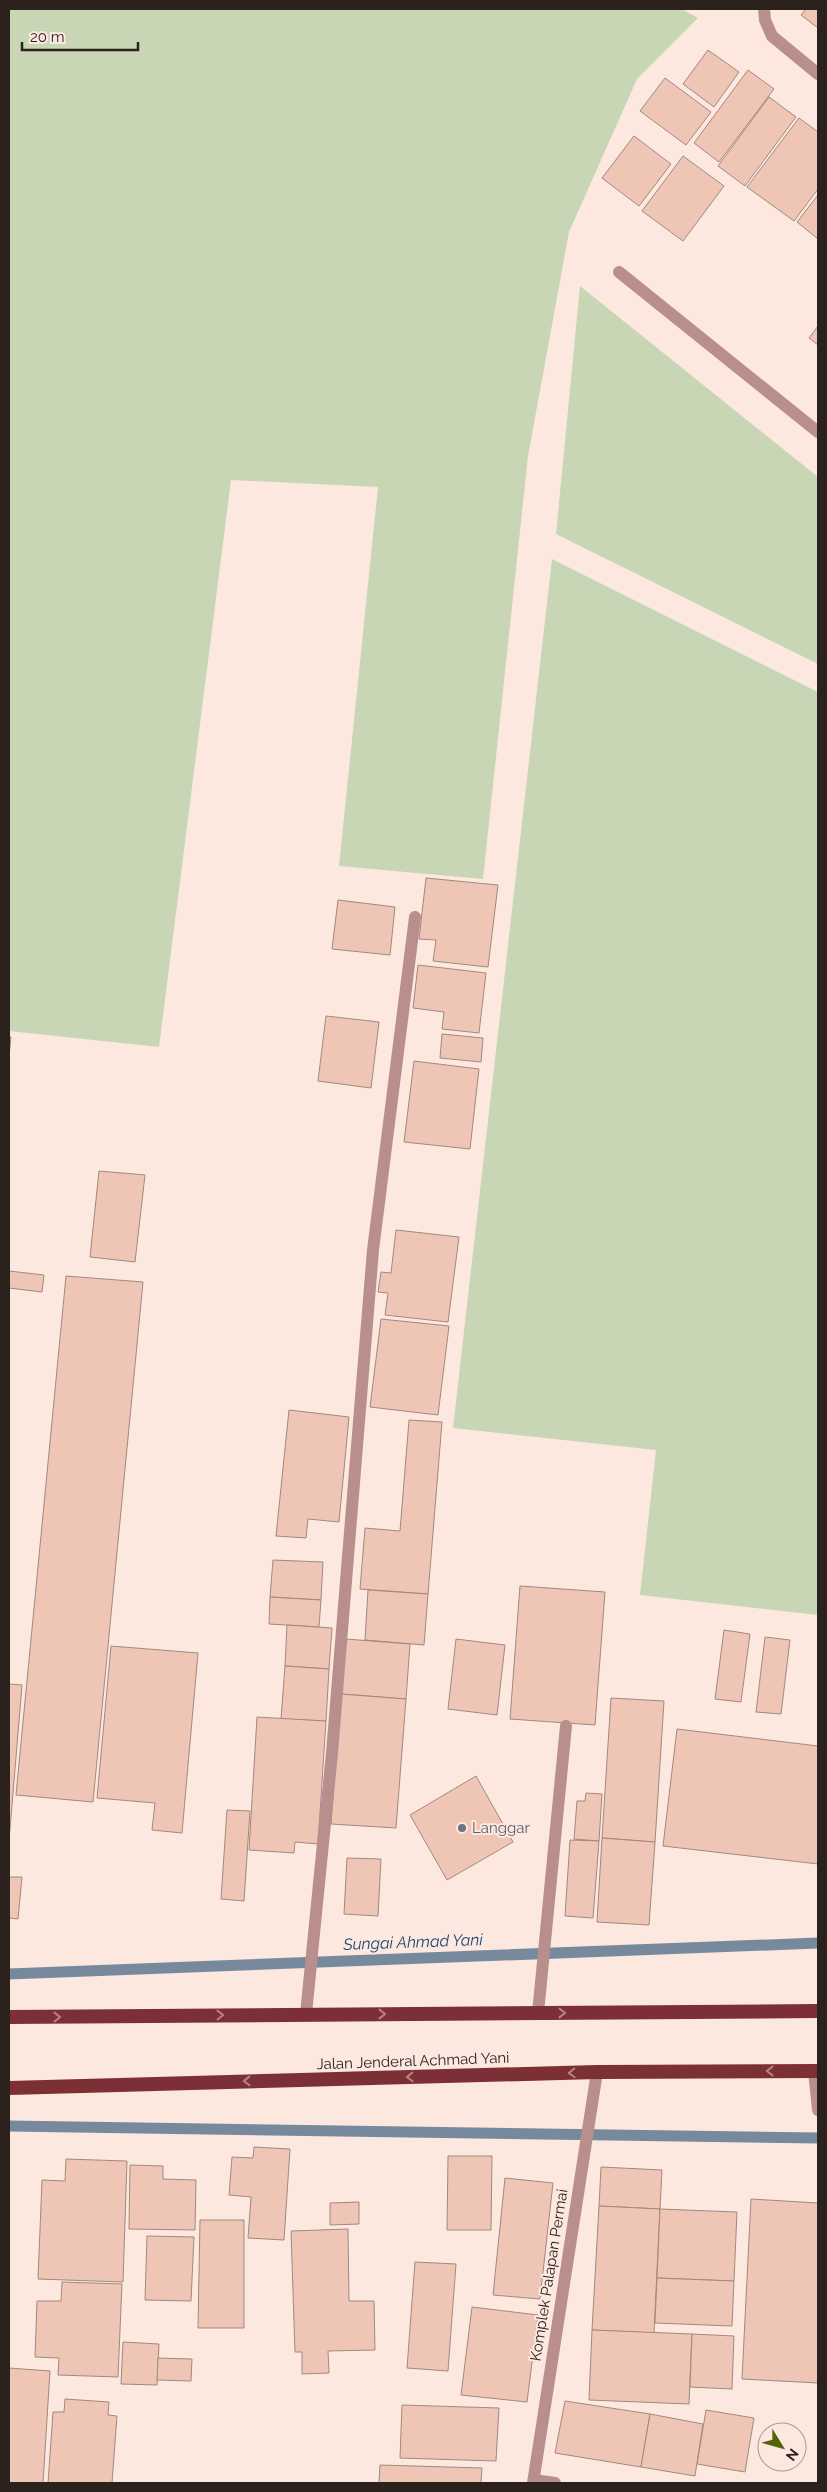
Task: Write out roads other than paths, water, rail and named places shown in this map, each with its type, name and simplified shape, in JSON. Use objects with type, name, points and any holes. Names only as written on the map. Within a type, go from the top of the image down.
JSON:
[{"type":"highway","points":[[9,2017],[818,2011]]},
{"type":"highway","name":"Jalan Jenderal Achmad Yani","points":[[9,2088],[597,2072],[816,2071]]},
{"type":"street","points":[[764,9],[765,20],[772,36],[818,74]]},
{"type":"street","points":[[618,272],[818,432]]},
{"type":"street","points":[[306,2014],[332,1743],[373,1250],[415,917]]},
{"type":"street","points":[[538,2013],[566,1726]]},
{"type":"street","points":[[816,2071],[818,2110]]},
{"type":"street","name":"Komplek Palapan Permai","points":[[533,2481],[597,2072]]},
{"type":"street","points":[[533,2481],[555,2483]]},
{"type":"waterway","name":"Sungai Ahmad Yani","points":[[9,1974],[818,1943]]},
{"type":"waterway","name":"Sungai Ahmad Yani","points":[[9,2126],[818,2138]]},
{"type":"place","name":"Langgar","points":[[462,1828]]}]
